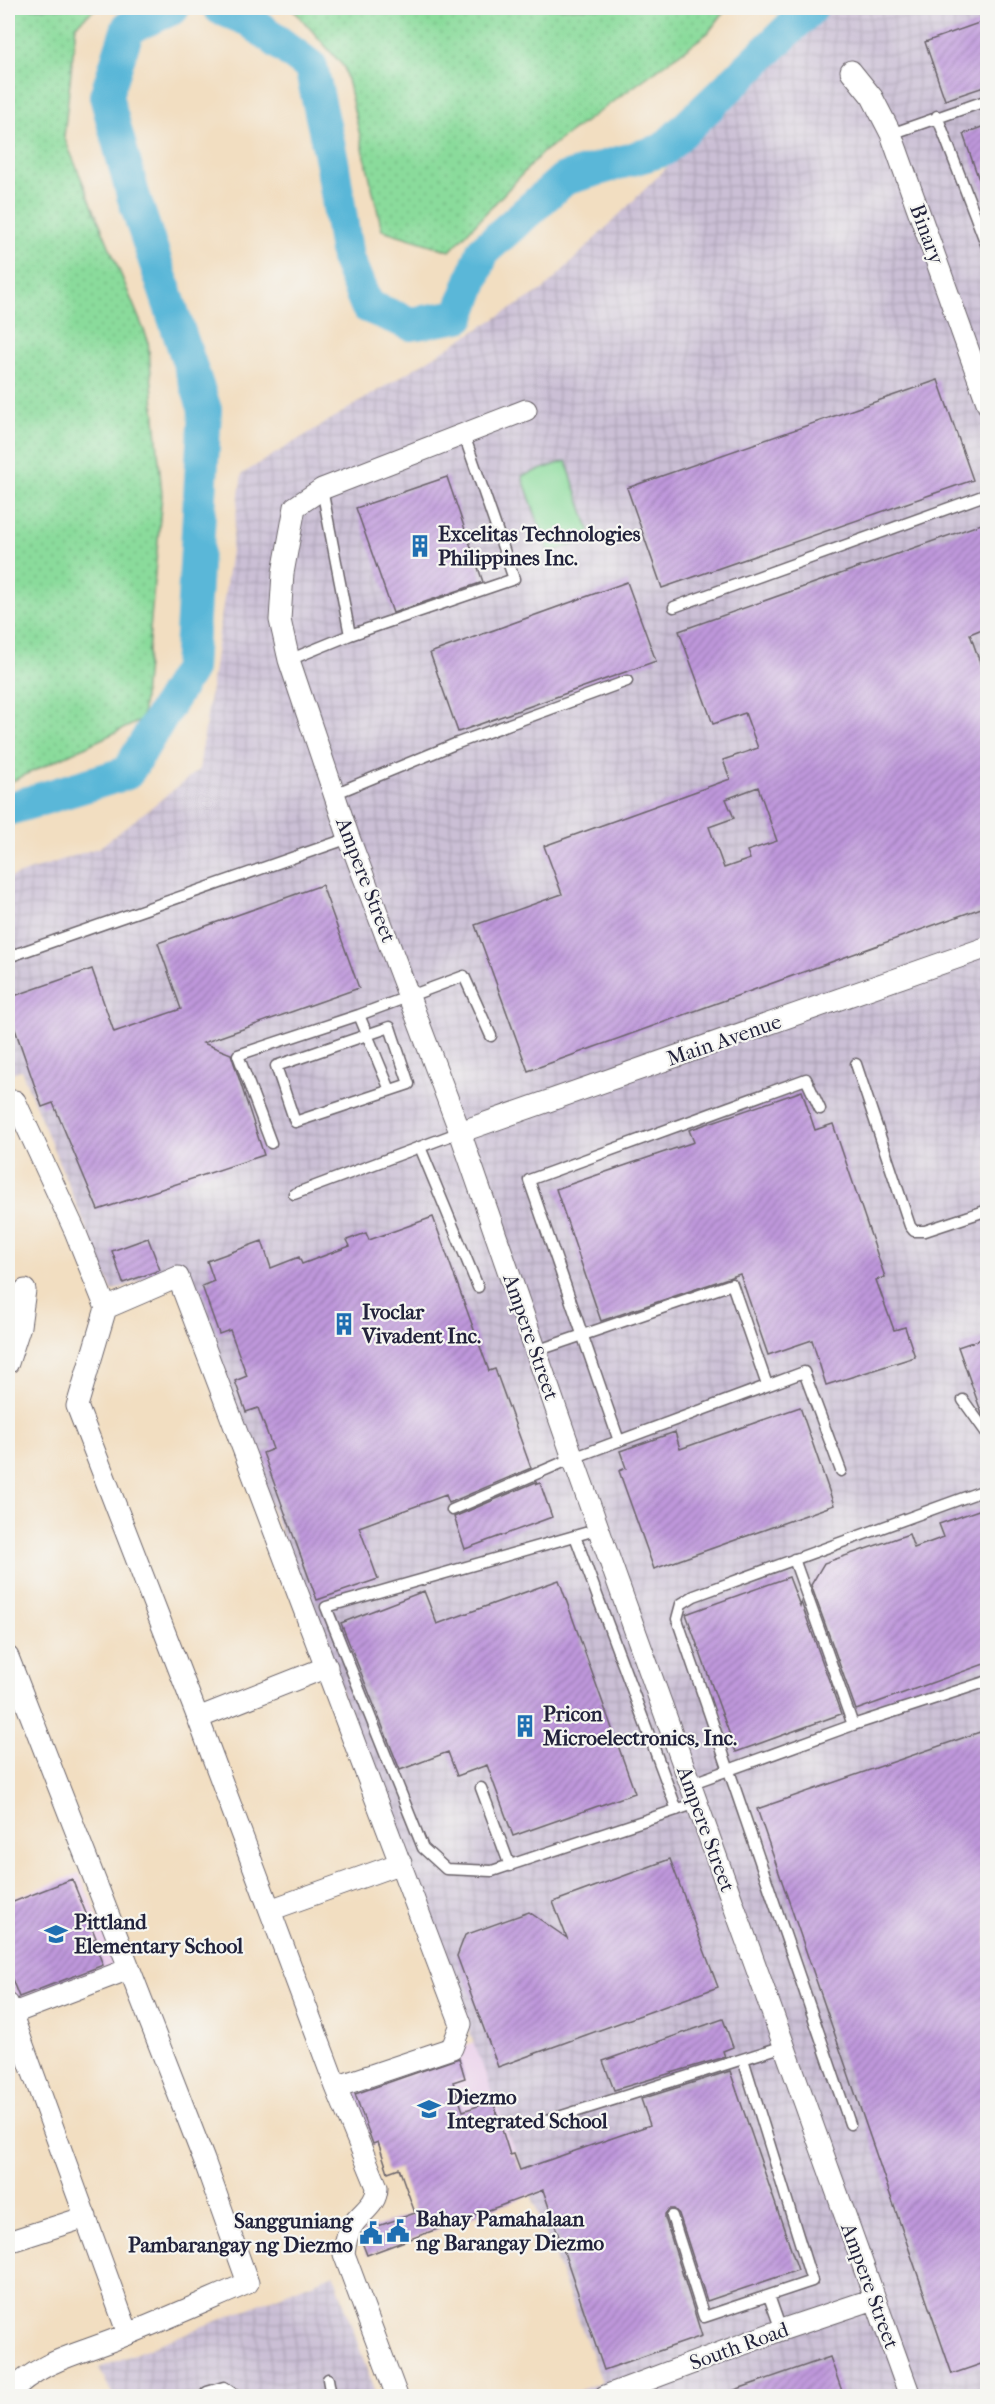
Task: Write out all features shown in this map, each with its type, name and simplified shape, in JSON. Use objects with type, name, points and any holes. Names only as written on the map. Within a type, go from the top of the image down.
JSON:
[{"type":"street","name":"Binary","points":[[851,71],[872,97],[891,134],[987,405]]},
{"type":"street","name":"Ampere Street","points":[[526,410],[322,489],[295,507],[283,573],[280,620],[289,660],[349,838],[460,1132],[573,1458],[910,2397]]},
{"type":"street","name":"Main Avenue","points":[[460,1132],[987,947]]},
{"type":"street","points":[[15,1101],[75,1230],[106,1308],[95,1338],[77,1406],[198,1718],[336,2087],[377,2187],[375,2200],[349,2230],[345,2239],[344,2254],[397,2397]]},
{"type":"street","points":[[106,1308],[178,1277],[461,2024],[452,2048],[336,2087]]},
{"type":"street","points":[[8,1363],[20,1326],[25,1290]]},
{"type":"street","points":[[8,1657],[204,2160],[248,2283],[128,2334],[59,2358],[21,2381],[8,2394]]},
{"type":"street","points":[[198,1718],[327,1667]]},
{"type":"street","points":[[270,1910],[401,1863]]},
{"type":"street","points":[[128,2334],[9,2009],[129,1969]]},
{"type":"street","points":[[8,2242],[86,2217]]},
{"type":"street","name":"South Road","points":[[605,2397],[780,2330],[874,2299]]},
{"type":"lane","points":[[891,134],[987,100]]},
{"type":"lane","points":[[937,116],[987,249]]},
{"type":"lane","points":[[289,660],[350,635],[514,579],[464,435]]},
{"type":"lane","points":[[322,489],[350,635]]},
{"type":"lane","points":[[674,607],[987,494]]},
{"type":"lane","points":[[334,794],[455,744],[627,681]]},
{"type":"lane","points":[[8,957],[349,838]]},
{"type":"lane","points":[[272,1143],[238,1055],[360,1015],[464,976],[491,1036]]},
{"type":"lane","points":[[360,1015],[390,1090]]},
{"type":"lane","points":[[390,1027],[409,1084],[295,1122],[276,1066],[368,1034],[390,1027]]},
{"type":"lane","points":[[856,1064],[910,1226],[914,1231],[925,1231],[987,1209]]},
{"type":"lane","points":[[619,1441],[529,1180],[806,1080],[820,1108]]},
{"type":"lane","points":[[294,1194],[460,1132]]},
{"type":"lane","points":[[420,1147],[478,1287]]},
{"type":"lane","points":[[536,1351],[732,1284],[767,1385]]},
{"type":"lane","points":[[452,1510],[573,1458],[804,1372],[841,1471]]},
{"type":"lane","points":[[963,1400],[987,1435]]},
{"type":"lane","points":[[850,2124],[731,1770],[677,1619],[681,1604],[694,1596],[987,1489]]},
{"type":"lane","points":[[599,1529],[326,1607],[423,1848],[446,1869],[492,1871],[676,1810],[694,1793],[731,1770],[853,1725],[987,1681]]},
{"type":"lane","points":[[575,1536],[676,1810]]},
{"type":"lane","points":[[794,1559],[853,1725]]},
{"type":"lane","points":[[482,1788],[510,1866]]},
{"type":"lane","points":[[546,2121],[783,2046]]},
{"type":"lane","points":[[672,2216],[704,2316],[812,2281],[743,2059]]},
{"type":"lane","points":[[769,2296],[780,2330]]},
{"type":"lane","points":[[328,2379],[331,2397]]},
{"type":"lane","points":[[204,2397],[207,2392],[224,2387],[237,2397]]},
{"type":"shaded area","points":[[828,8],[987,8],[987,2396],[564,2396],[602,2382],[180,1266],[112,1291],[21,1070],[8,1074],[8,878],[100,847],[199,770],[242,474],[545,288]]},
{"type":"shaded area","name":"Pittland Elementary School","points":[[79,1873],[120,1968],[16,2007],[8,1983],[8,1900]]},
{"type":"shaded area","name":"Diezmo Integrated School","points":[[475,2042],[516,2151],[445,2177],[427,2128],[373,2146],[349,2090]]},
{"type":"shaded area","points":[[334,2274],[376,2396],[113,2396],[99,2368]]},
{"type":"green space","points":[[8,8],[96,8],[76,25],[64,137],[148,340],[162,495],[142,720],[8,783]]},
{"type":"green space","points":[[292,8],[727,8],[708,33],[543,152],[450,251],[382,230],[344,67]]},
{"type":"green space","points":[[566,461],[592,538],[549,553],[522,476]]},
{"type":"building","points":[[987,20],[987,86],[945,100],[925,42]]},
{"type":"building","points":[[987,125],[987,197],[985,197],[963,134]]},
{"type":"building","points":[[938,380],[973,480],[662,588],[627,488]]},
{"type":"building","name":"Excelitas Technologies Philippines Inc.","points":[[447,477],[483,582],[393,613],[356,508]]},
{"type":"building","points":[[987,522],[987,627],[970,634],[987,683],[987,906],[528,1071],[475,925],[562,894],[544,846],[730,779],[723,760],[758,748],[745,713],[713,724],[679,631]],"holes":[[[758,787],[777,841],[747,851],[750,859],[724,868],[709,827],[734,818],[726,799]]]},
{"type":"building","points":[[627,582],[656,661],[458,732],[430,653]]},
{"type":"building","points":[[322,885],[359,988],[203,1043],[231,1054],[264,1155],[98,1210],[53,1103],[42,1107],[8,1009],[8,998],[92,969],[114,1032],[181,1009],[158,943]]},
{"type":"building","points":[[802,1091],[815,1130],[833,1124],[885,1277],[876,1280],[894,1330],[905,1327],[915,1357],[826,1385],[812,1340],[768,1355],[740,1274],[601,1321],[556,1189],[694,1142],[689,1130]]},
{"type":"building","points":[[433,1217],[489,1371],[495,1369],[531,1468],[449,1503],[446,1495],[359,1527],[378,1579],[317,1600],[263,1453],[273,1449],[258,1408],[246,1412],[235,1381],[247,1376],[230,1330],[219,1334],[202,1286],[214,1281],[207,1261],[262,1241],[271,1268],[299,1257],[302,1264],[350,1246],[347,1240],[366,1233],[369,1240]]},
{"type":"building","points":[[148,1238],[160,1270],[123,1283],[112,1251]]},
{"type":"building","points":[[987,1337],[987,1421],[982,1414],[958,1347]]},
{"type":"building","points":[[800,1407],[834,1505],[654,1569],[619,1471],[626,1468],[620,1451],[675,1432],[680,1449]]},
{"type":"building","points":[[536,1482],[540,1483],[552,1517],[465,1549],[454,1517]]},
{"type":"building","points":[[987,1507],[987,1663],[856,1710],[811,1585],[824,1563],[909,1534],[914,1548],[944,1537],[939,1524]]},
{"type":"building","points":[[789,1577],[800,1606],[801,1602],[841,1714],[736,1752],[686,1614]]},
{"type":"building","name":"Pricon Microelectronics, Inc.","points":[[559,1580],[635,1793],[513,1836],[487,1765],[457,1776],[448,1752],[400,1770],[341,1623],[424,1591],[437,1624]]},
{"type":"building","points":[[980,1732],[987,1753],[987,2362],[952,2374],[757,1809]]},
{"type":"building","points":[[670,1859],[718,1987],[498,2067],[457,1956],[465,1935],[529,1912],[567,1938],[553,1902]]},
{"type":"building","name":"Pittland Elementary School","points":[[72,1879],[96,1938],[93,1939],[103,1965],[19,1997],[8,1969],[8,1904]]},
{"type":"building","points":[[723,2019],[733,2047],[723,2051],[725,2057],[614,2090],[603,2061]]},
{"type":"building","points":[[459,2058],[465,2078],[453,2082],[463,2111],[493,2101],[510,2155],[514,2154],[520,2170],[650,2125],[641,2099],[730,2071],[798,2270],[707,2301],[679,2214],[674,2209],[669,2209],[665,2218],[702,2336],[604,2370],[543,2190],[367,2255],[360,2237],[364,2231],[415,2213],[399,2168],[388,2172],[378,2142],[373,2144],[355,2094]]},
{"type":"building","points":[[830,2357],[844,2397],[724,2397],[723,2394]]},
{"type":"waterway","points":[[8,809],[127,773],[190,669],[205,410],[133,195],[106,96],[128,28],[173,8]]},
{"type":"waterway","points":[[220,8],[249,20],[311,67],[332,161],[347,258],[367,306],[411,324],[459,316],[483,251],[564,179],[663,150],[811,8]]},
{"type":"place","name":"Excelitas Technologies Philippines Inc.","points":[[420,546]]},
{"type":"place","name":"Ivoclar Vivadent Inc.","points":[[344,1324]]},
{"type":"place","name":"Pricon Microelectronics, Inc.","points":[[525,1726]]},
{"type":"place","name":"Pittland Elementary School","points":[[56,1934]]},
{"type":"place","name":"Diezmo Integrated School","points":[[429,2109]]},
{"type":"place","name":"Bahay Pamahalaan ng Barangay Diezmo","points":[[398,2231]]},
{"type":"place","name":"Sangguniang Pambarangay ng Diezmo","points":[[371,2233]]}]
